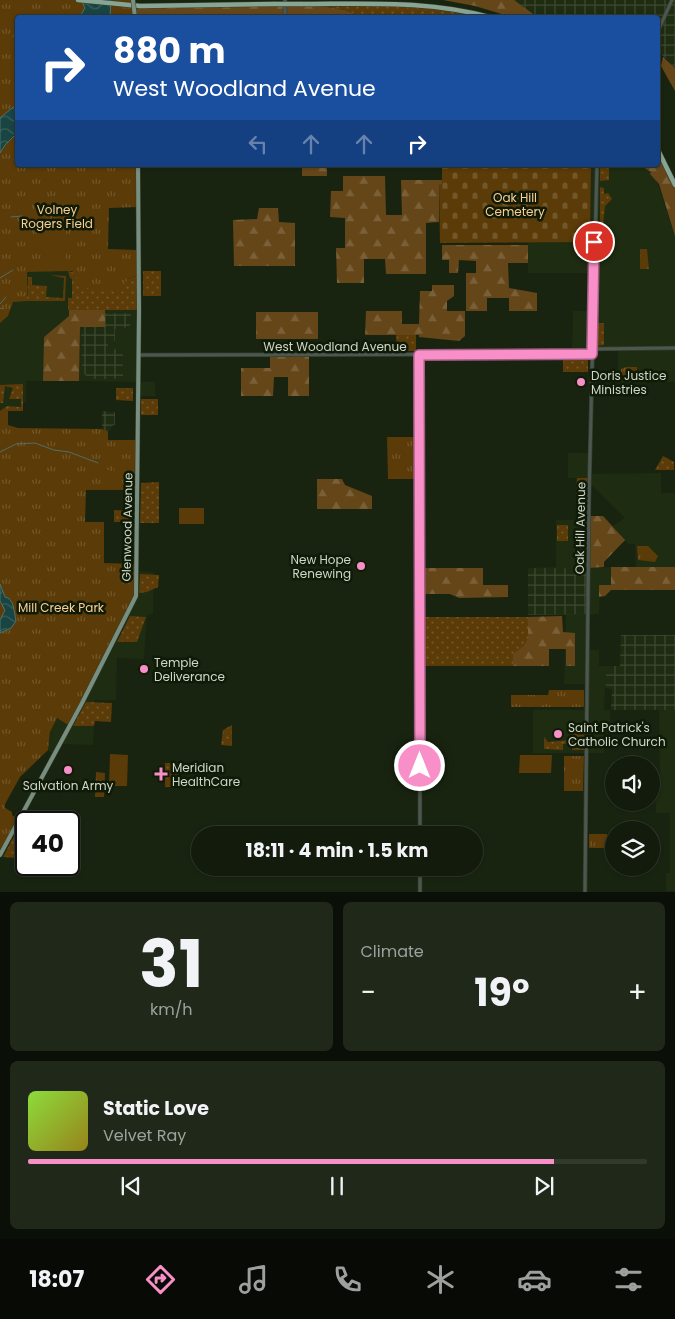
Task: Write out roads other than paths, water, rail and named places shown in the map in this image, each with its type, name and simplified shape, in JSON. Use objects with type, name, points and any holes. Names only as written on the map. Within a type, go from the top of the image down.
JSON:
[{"type":"highway","points":[[78,0],[122,5],[423,4],[458,9],[481,15]]},
{"type":"highway","points":[[660,154],[675,185]]},
{"type":"main road","points":[[134,0],[136,15]]},
{"type":"main road","name":"Glenwood Avenue","points":[[0,855],[136,596],[138,167]]},
{"type":"street","points":[[285,0],[286,15]]},
{"type":"street","points":[[660,27],[672,0]]},
{"type":"street","name":"Oak Hill Avenue","points":[[585,892],[592,349],[597,167]]},
{"type":"street","points":[[592,349],[675,348]]},
{"type":"street","name":"West Woodland Avenue","points":[[138,355],[592,354]]},
{"type":"street","points":[[419,355],[420,826]]},
{"type":"street","points":[[420,876],[420,892]]},
{"type":"water","points":[[81,0],[111,0],[110,15],[81,15],[85,8]]},
{"type":"water","points":[[15,106],[15,135],[0,153],[0,118]]},
{"type":"water","points":[[0,584],[5,597],[12,603],[16,621],[11,628],[0,633],[0,620],[5,610],[0,601]]},
{"type":"waterway","points":[[11,217],[22,216]]},
{"type":"waterway","points":[[0,278],[13,270]]},
{"type":"waterway","points":[[0,304],[6,297]]},
{"type":"waterway","points":[[0,452],[16,444],[35,443],[54,450],[69,452],[98,463]]},
{"type":"place","name":"Doris Justice Ministries","points":[[581,382]]},
{"type":"place","name":"New Hope Renewing","points":[[361,566]]},
{"type":"place","name":"Temple Deliverance","points":[[144,669]]},
{"type":"place","name":"Saint Patrick's Catholic Church","points":[[558,734]]},
{"type":"place","name":"Salvation Army","points":[[68,770]]},
{"type":"place","name":"Meridian HealthCare","points":[[161,774]]},
{"type":"park label","name":"Oak Hill Cemetery","points":[[515,204]]},
{"type":"park label","name":"Volney Rogers Field","points":[[57,216]]},
{"type":"park label","name":"Mill Creek Park","points":[[61,607]]}]
